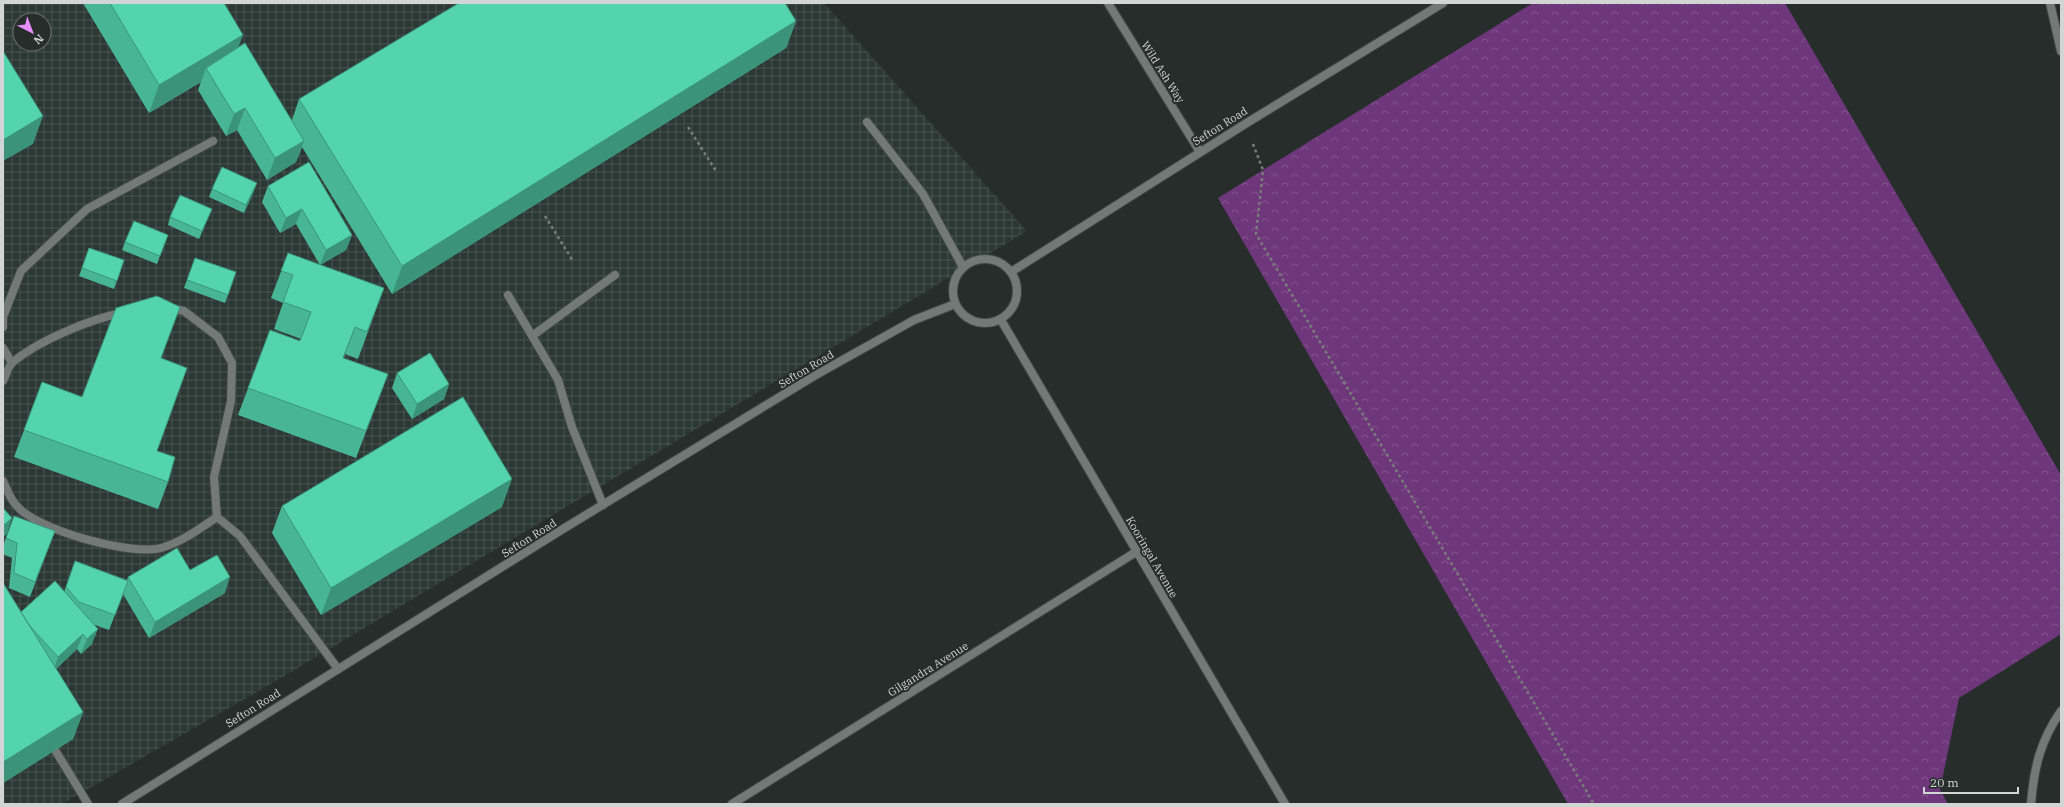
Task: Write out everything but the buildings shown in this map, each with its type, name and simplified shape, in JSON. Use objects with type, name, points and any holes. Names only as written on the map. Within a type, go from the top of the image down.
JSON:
[{"type":"street","name":"Wild Ash Way","points":[[1108,3],[1200,152]]},
{"type":"street","name":"Sefton Road","points":[[1011,272],[1200,152],[1443,3]]},
{"type":"street","points":[[2050,3],[2061,51]]},
{"type":"street","points":[[867,122],[923,194],[963,267]]},
{"type":"street","points":[[3,327],[3,317],[21,271],[87,209],[213,141]]},
{"type":"street","points":[[988,259],[1001,263],[1011,272],[1017,284],[1017,298],[1011,311],[1001,320],[988,324],[974,322],[962,315],[954,304],[952,291],[955,278],[963,267],[975,260],[988,259]]},
{"type":"street","points":[[532,336],[615,275]]},
{"type":"street","points":[[508,295],[558,380],[572,427],[603,505]]},
{"type":"street","name":"Sefton Road","points":[[122,804],[603,505],[834,365],[914,320],[954,304]]},
{"type":"street","points":[[160,306],[184,311],[218,337],[232,363],[231,401],[214,478],[217,517],[240,536],[338,669]]},
{"type":"street","points":[[3,381],[12,363],[52,338],[108,316],[130,311]]},
{"type":"street","name":"Kooringal Avenue","points":[[1001,320],[1285,804]]},
{"type":"street","points":[[3,348],[12,363]]},
{"type":"street","points":[[3,481],[16,506],[42,524],[84,539],[130,549],[160,548],[185,538],[217,517]]},
{"type":"street","name":"Gilgandra Avenue","points":[[732,804],[1136,552]]},
{"type":"street","points":[[2031,804],[2033,782],[2039,752],[2049,728],[2061,711]]},
{"type":"street","points":[[55,750],[88,804]]},
{"type":"path","points":[[1245,124],[1264,170],[1256,234],[1594,804]]},
{"type":"path","points":[[688,127],[716,172]]},
{"type":"path","points":[[545,216],[572,261]]},
{"type":"shaded area","points":[[3,3],[824,3],[1027,231],[281,678],[62,804],[3,804]]},
{"type":"green space","points":[[1533,3],[1785,3],[2061,475],[2061,634],[1959,698],[1940,790],[1948,804],[1568,804],[1218,198]]}]
